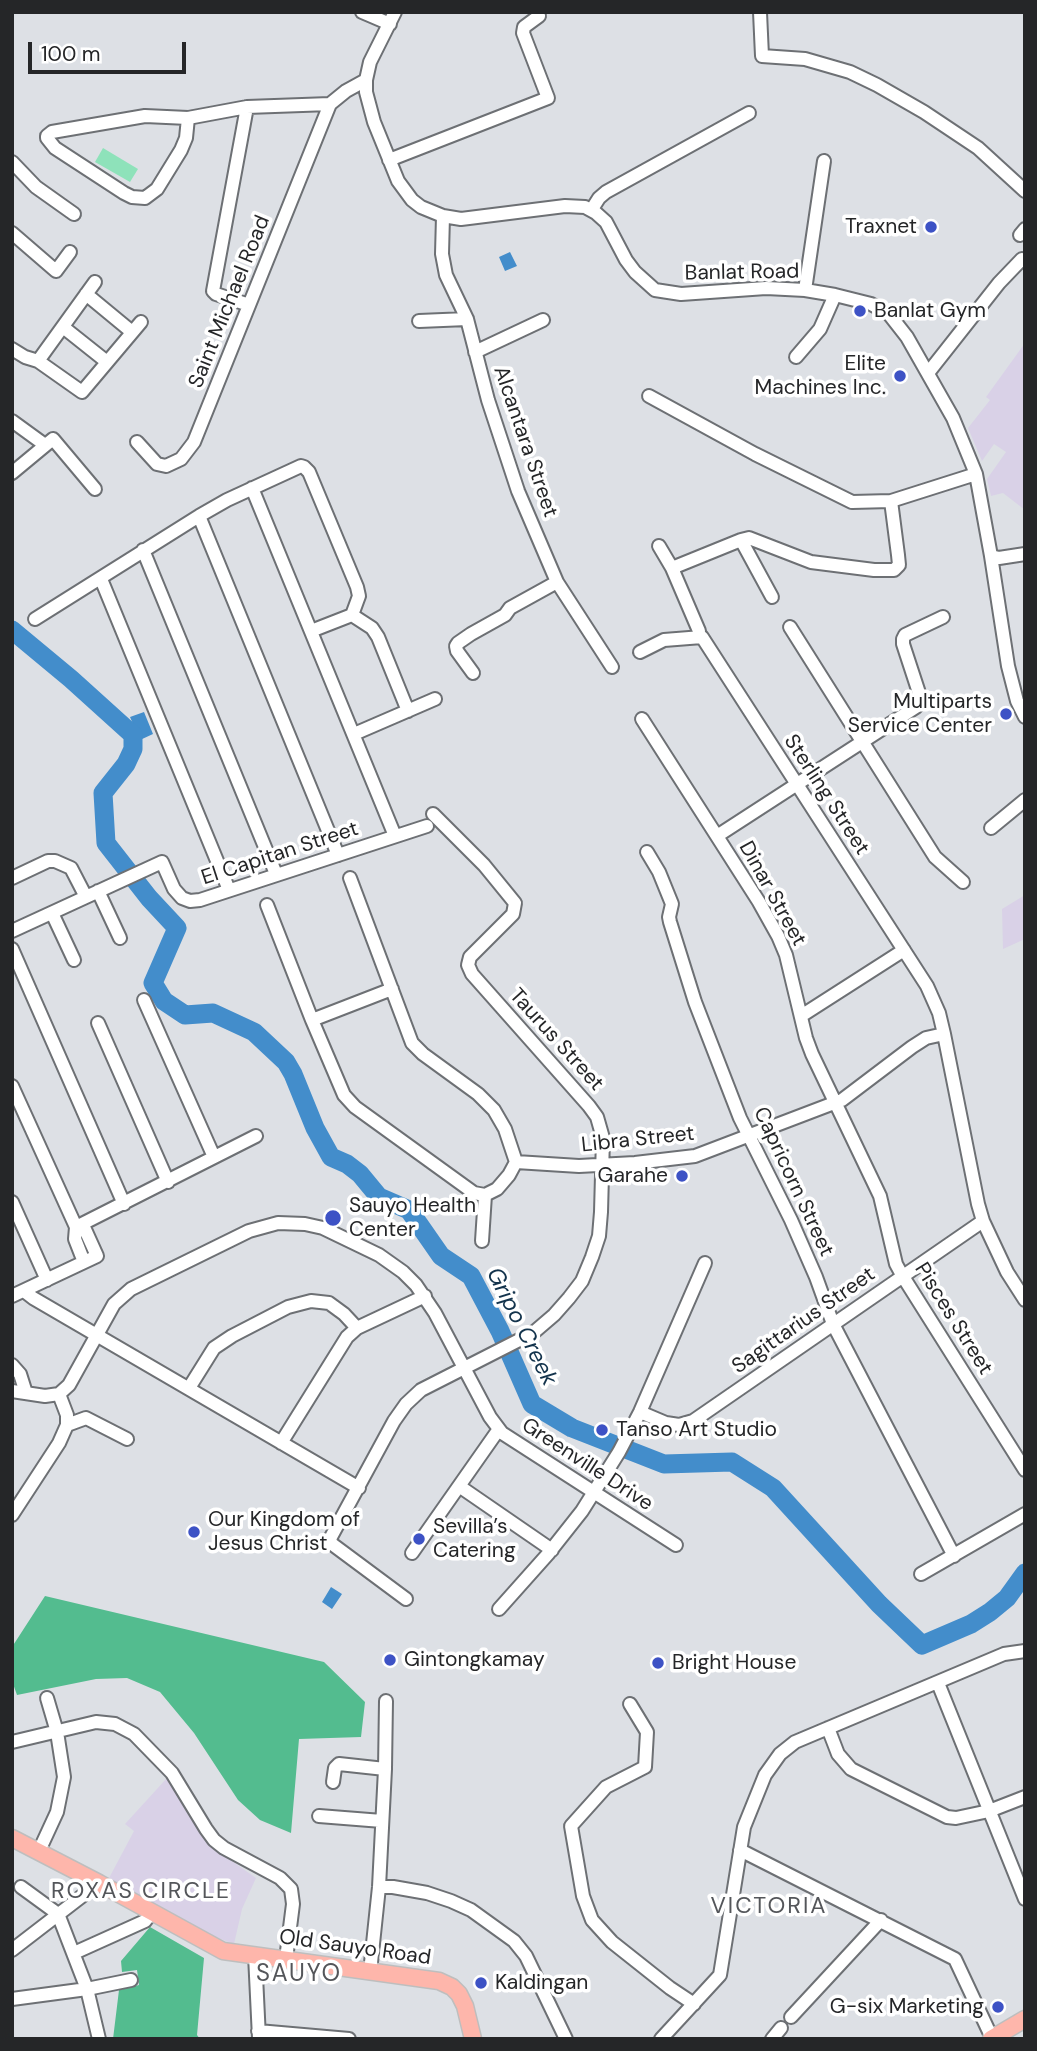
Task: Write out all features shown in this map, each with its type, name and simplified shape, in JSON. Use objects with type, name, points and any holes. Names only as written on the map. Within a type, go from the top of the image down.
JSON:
[{"type":"main road","name":"Old Sauyo Road","points":[[12,1838],[223,1951],[439,1981],[459,1994],[473,2039]]},
{"type":"main road","points":[[991,2038],[1025,2019]]},
{"type":"street","points":[[362,12],[392,18],[370,62],[366,80],[371,112],[389,160],[398,181],[412,200],[432,213],[443,216],[472,218],[565,206],[585,206],[592,209],[606,191],[749,113]]},
{"type":"street","points":[[760,12],[762,56],[805,60],[850,72],[877,85],[925,112],[978,148],[1025,191]]},
{"type":"street","points":[[389,160],[548,98],[523,33],[524,27],[539,16]]},
{"type":"street","points":[[188,118],[186,138],[181,150],[157,189],[145,198],[124,193],[54,148],[47,138],[52,132],[136,117],[158,115],[188,118],[247,107],[330,104],[366,80]]},
{"type":"street","name":"Saint Michael Road","points":[[136,442],[157,464],[166,466],[181,459],[194,442],[330,104]]},
{"type":"street","points":[[247,107],[213,290],[216,294],[249,305]]},
{"type":"street","points":[[805,290],[824,161]]},
{"type":"street","points":[[12,162],[37,187],[74,214]]},
{"type":"street","name":"Banlat Road","points":[[592,209],[606,222],[635,272],[655,290],[681,294],[744,289],[805,290],[871,304],[889,314],[907,337],[953,418],[976,474],[1008,666],[1017,701],[1025,717]]},
{"type":"street","name":"Alcantara Street","points":[[443,216],[442,254],[446,275],[467,319],[488,400],[519,491],[557,582],[612,667]]},
{"type":"street","points":[[12,233],[56,271],[70,252]]},
{"type":"street","points":[[928,373],[999,283],[1022,259]]},
{"type":"street","points":[[38,361],[95,282]]},
{"type":"street","points":[[12,349],[38,361],[82,392],[137,327],[86,295]]},
{"type":"street","points":[[796,357],[820,329],[835,295]]},
{"type":"street","points":[[419,321],[467,319]]},
{"type":"street","points":[[475,352],[543,320]]},
{"type":"street","points":[[62,327],[107,362]]},
{"type":"street","points":[[649,396],[755,454],[852,502],[891,501],[976,474]]},
{"type":"street","points":[[12,421],[45,445]]},
{"type":"street","points":[[12,473],[53,439],[96,489]]},
{"type":"street","points":[[35,619],[199,516],[297,467],[304,467],[309,472],[359,596],[352,614],[311,631]]},
{"type":"street","points":[[252,488],[395,836]]},
{"type":"street","points":[[672,568],[749,538],[811,562],[889,571],[899,565],[891,501]]},
{"type":"street","points":[[199,516],[338,855]]},
{"type":"street","points":[[741,540],[772,597]]},
{"type":"street","points":[[659,546],[672,568],[699,631]]},
{"type":"street","points":[[144,550],[276,874]]},
{"type":"street","points":[[991,556],[999,558],[1025,554]]},
{"type":"street","points":[[101,579],[229,890]]},
{"type":"street","points":[[473,673],[456,648],[458,643],[505,615],[510,608],[557,582]]},
{"type":"street","points":[[352,614],[372,628],[378,637],[408,711]]},
{"type":"street","points":[[717,836],[920,704],[921,699],[902,644],[903,639],[905,635],[943,617]]},
{"type":"street","points":[[790,627],[935,857],[963,882]]},
{"type":"street","name":"Sterling Street","points":[[640,652],[664,640],[702,637],[928,986],[944,1034],[983,1221],[1007,1272],[1025,1300]]},
{"type":"street","points":[[354,734],[435,699]]},
{"type":"street","name":"Dinar Street","points":[[642,719],[778,936],[786,955],[812,1054],[834,1104]]},
{"type":"street","points":[[991,828],[1025,800]]},
{"type":"street","name":"Taurus Street","points":[[407,1599],[330,1540],[394,1421],[406,1404],[421,1390],[533,1333],[554,1315],[582,1281],[598,1236],[601,1212],[603,1138],[597,1117],[472,974],[468,965],[470,957],[513,914],[515,903],[484,865],[433,814]]},
{"type":"street","name":"El Capitan Street","points":[[12,931],[162,862],[174,889],[182,898],[200,900],[426,826]]},
{"type":"street","name":"Capricorn Street","points":[[647,852],[659,872],[672,904],[670,922],[695,1002],[748,1136],[791,1220],[833,1324],[954,1556]]},
{"type":"street","points":[[12,878],[55,861],[71,868],[86,897]]},
{"type":"street","points":[[267,905],[344,1095],[355,1107],[474,1193],[485,1195],[497,1189],[516,1162],[505,1129],[494,1110],[478,1094],[416,1049],[412,1043],[350,878]]},
{"type":"street","points":[[99,891],[120,938]]},
{"type":"street","points":[[52,913],[74,960]]},
{"type":"street","points":[[12,949],[124,1204]]},
{"type":"street","points":[[802,1016],[904,950]]},
{"type":"street","points":[[312,1020],[391,989]]},
{"type":"street","points":[[144,1000],[214,1157]]},
{"type":"street","points":[[99,1023],[168,1182]]},
{"type":"street","name":"Libra Street","points":[[516,1162],[579,1166],[695,1156],[834,1104],[926,1038],[944,1034]]},
{"type":"street","points":[[12,1086],[80,1226]]},
{"type":"street","name":"Pisces Street","points":[[834,1104],[880,1196],[891,1247],[902,1275],[1025,1470]]},
{"type":"street","points":[[15,1294],[90,1259],[75,1239],[80,1226],[256,1136]]},
{"type":"street","points":[[482,1241],[485,1195]]},
{"type":"street","points":[[12,1202],[47,1280]]},
{"type":"street","name":"Sagittarius Street","points":[[640,1412],[666,1423],[679,1425],[692,1421],[983,1221]]},
{"type":"street","name":"Greenville Drive","points":[[60,1394],[69,1385],[114,1304],[131,1289],[249,1231],[278,1223],[323,1228],[392,1262],[425,1296],[499,1429],[676,1545]]},
{"type":"street","points":[[499,1609],[552,1550],[595,1492],[622,1447],[705,1263]]},
{"type":"street","points":[[15,1294],[33,1298],[359,1488]]},
{"type":"street","points":[[281,1443],[347,1337],[357,1328],[425,1296]]},
{"type":"street","points":[[188,1388],[214,1348],[288,1307],[311,1301],[329,1303],[357,1328]]},
{"type":"street","points":[[12,1365],[20,1374],[26,1393]]},
{"type":"street","points":[[12,1391],[45,1396],[60,1394],[67,1425],[59,1443],[12,1516]]},
{"type":"street","points":[[67,1425],[86,1419],[127,1439]]},
{"type":"street","points":[[412,1553],[499,1429]]},
{"type":"street","points":[[459,1486],[552,1550]]},
{"type":"street","points":[[921,1574],[1025,1514]]},
{"type":"street","points":[[661,2039],[720,1975],[744,1827],[765,1775],[780,1754],[795,1742],[1003,1654],[1025,1651]]},
{"type":"street","points":[[938,1683],[1023,1891]]},
{"type":"street","points":[[39,1851],[57,1812],[65,1777],[57,1732],[47,1698]]},
{"type":"street","points":[[370,1972],[379,1887],[386,1701]]},
{"type":"street","points":[[630,1704],[647,1732],[645,1767],[606,1787],[571,1826],[583,1896],[592,1920],[611,1942],[694,2004]]},
{"type":"street","points":[[12,1742],[96,1722],[115,1724],[134,1734],[172,1773],[214,1840],[286,1883],[294,1896],[286,1959]]},
{"type":"street","points":[[828,1728],[838,1754],[851,1769],[947,1817],[956,1818],[989,1811],[1025,1797]]},
{"type":"street","points":[[333,1782],[335,1768],[339,1764],[385,1769]]},
{"type":"street","points":[[319,1816],[382,1821]]},
{"type":"street","points":[[740,1850],[955,1959],[991,2038]]},
{"type":"street","points":[[12,1950],[99,1883]]},
{"type":"street","points":[[21,1887],[58,1914],[87,1989],[99,2039]]},
{"type":"street","points":[[379,1887],[415,1891],[451,1901],[471,1910],[514,1941],[526,1956],[566,2039]]},
{"type":"street","points":[[74,1953],[145,1921],[152,1912]]},
{"type":"street","points":[[791,2017],[881,1920]]},
{"type":"street","points":[[255,1955],[259,2035],[349,2039]]},
{"type":"street","points":[[12,1999],[131,1980]]},
{"type":"street","points":[[772,2039],[781,2028]]},
{"type":"shaded area","points":[[1025,343],[1025,510],[1003,493],[991,496],[987,479],[1006,452],[994,444],[982,461],[968,428],[990,400],[986,397]]},
{"type":"shaded area","points":[[1025,895],[1025,939],[1003,949],[1002,909]]},
{"type":"shaded area","points":[[167,1778],[201,1833],[219,1852],[256,1878],[242,1909],[234,1944],[210,1935],[108,1880],[134,1831],[125,1824]]},
{"type":"green space","points":[[103,148],[138,169],[130,182],[95,162]]},
{"type":"green space","points":[[45,1596],[324,1662],[365,1702],[361,1737],[299,1739],[291,1833],[260,1820],[238,1800],[194,1733],[160,1692],[127,1678],[96,1679],[17,1695],[12,1681],[12,1647]]},
{"type":"green space","points":[[150,1927],[204,1958],[197,2035],[200,2039],[113,2039],[119,1990],[139,1985],[137,1970],[122,1972],[121,1961]]},
{"type":"water","points":[[510,252],[517,266],[505,271],[499,257]]},
{"type":"water","points":[[144,712],[153,734],[140,740],[130,717]]},
{"type":"water","points":[[331,1587],[342,1594],[332,1609],[322,1602]]},
{"type":"waterway","name":"Gripo Creek","points":[[12,630],[133,735],[133,749],[126,764],[103,793],[106,843],[149,898],[177,928],[153,983],[164,1001],[185,1015],[213,1013],[254,1032],[286,1062],[331,1157],[360,1174],[379,1197],[409,1210],[441,1256],[471,1276],[500,1331],[532,1404],[572,1428],[664,1464],[732,1462],[773,1488],[879,1604],[922,1645],[971,1624],[990,1612],[1007,1598],[1025,1573]]},
{"type":"place","name":"Traxnet","points":[[931,227]]},
{"type":"place","name":"Banlat Gym","points":[[860,311]]},
{"type":"place","name":"Elite Machines Inc.","points":[[900,376]]},
{"type":"place","name":"Multiparts Service Center","points":[[1006,714]]},
{"type":"place","name":"Garahe","points":[[682,1176]]},
{"type":"place","name":"Sauyo Health Center","points":[[333,1218]]},
{"type":"place","name":"Tanso Art Studio","points":[[602,1430]]},
{"type":"place","name":"Our Kingdom of Jesus Christ","points":[[194,1532]]},
{"type":"place","name":"Sevilla’s Catering","points":[[419,1539]]},
{"type":"place","name":"Gintongkamay","points":[[390,1660]]},
{"type":"place","name":"Bright House","points":[[658,1663]]},
{"type":"place","name":"Kaldingan","points":[[481,1983]]},
{"type":"place","name":"G-six Marketing","points":[[998,2007]]},
{"type":"district","name":"ROXAS CIRCLE","points":[[141,1892]]},
{"type":"district","name":"VICTORIA","points":[[769,1907]]},
{"type":"district","name":"SAUYO","points":[[299,1975]]}]
